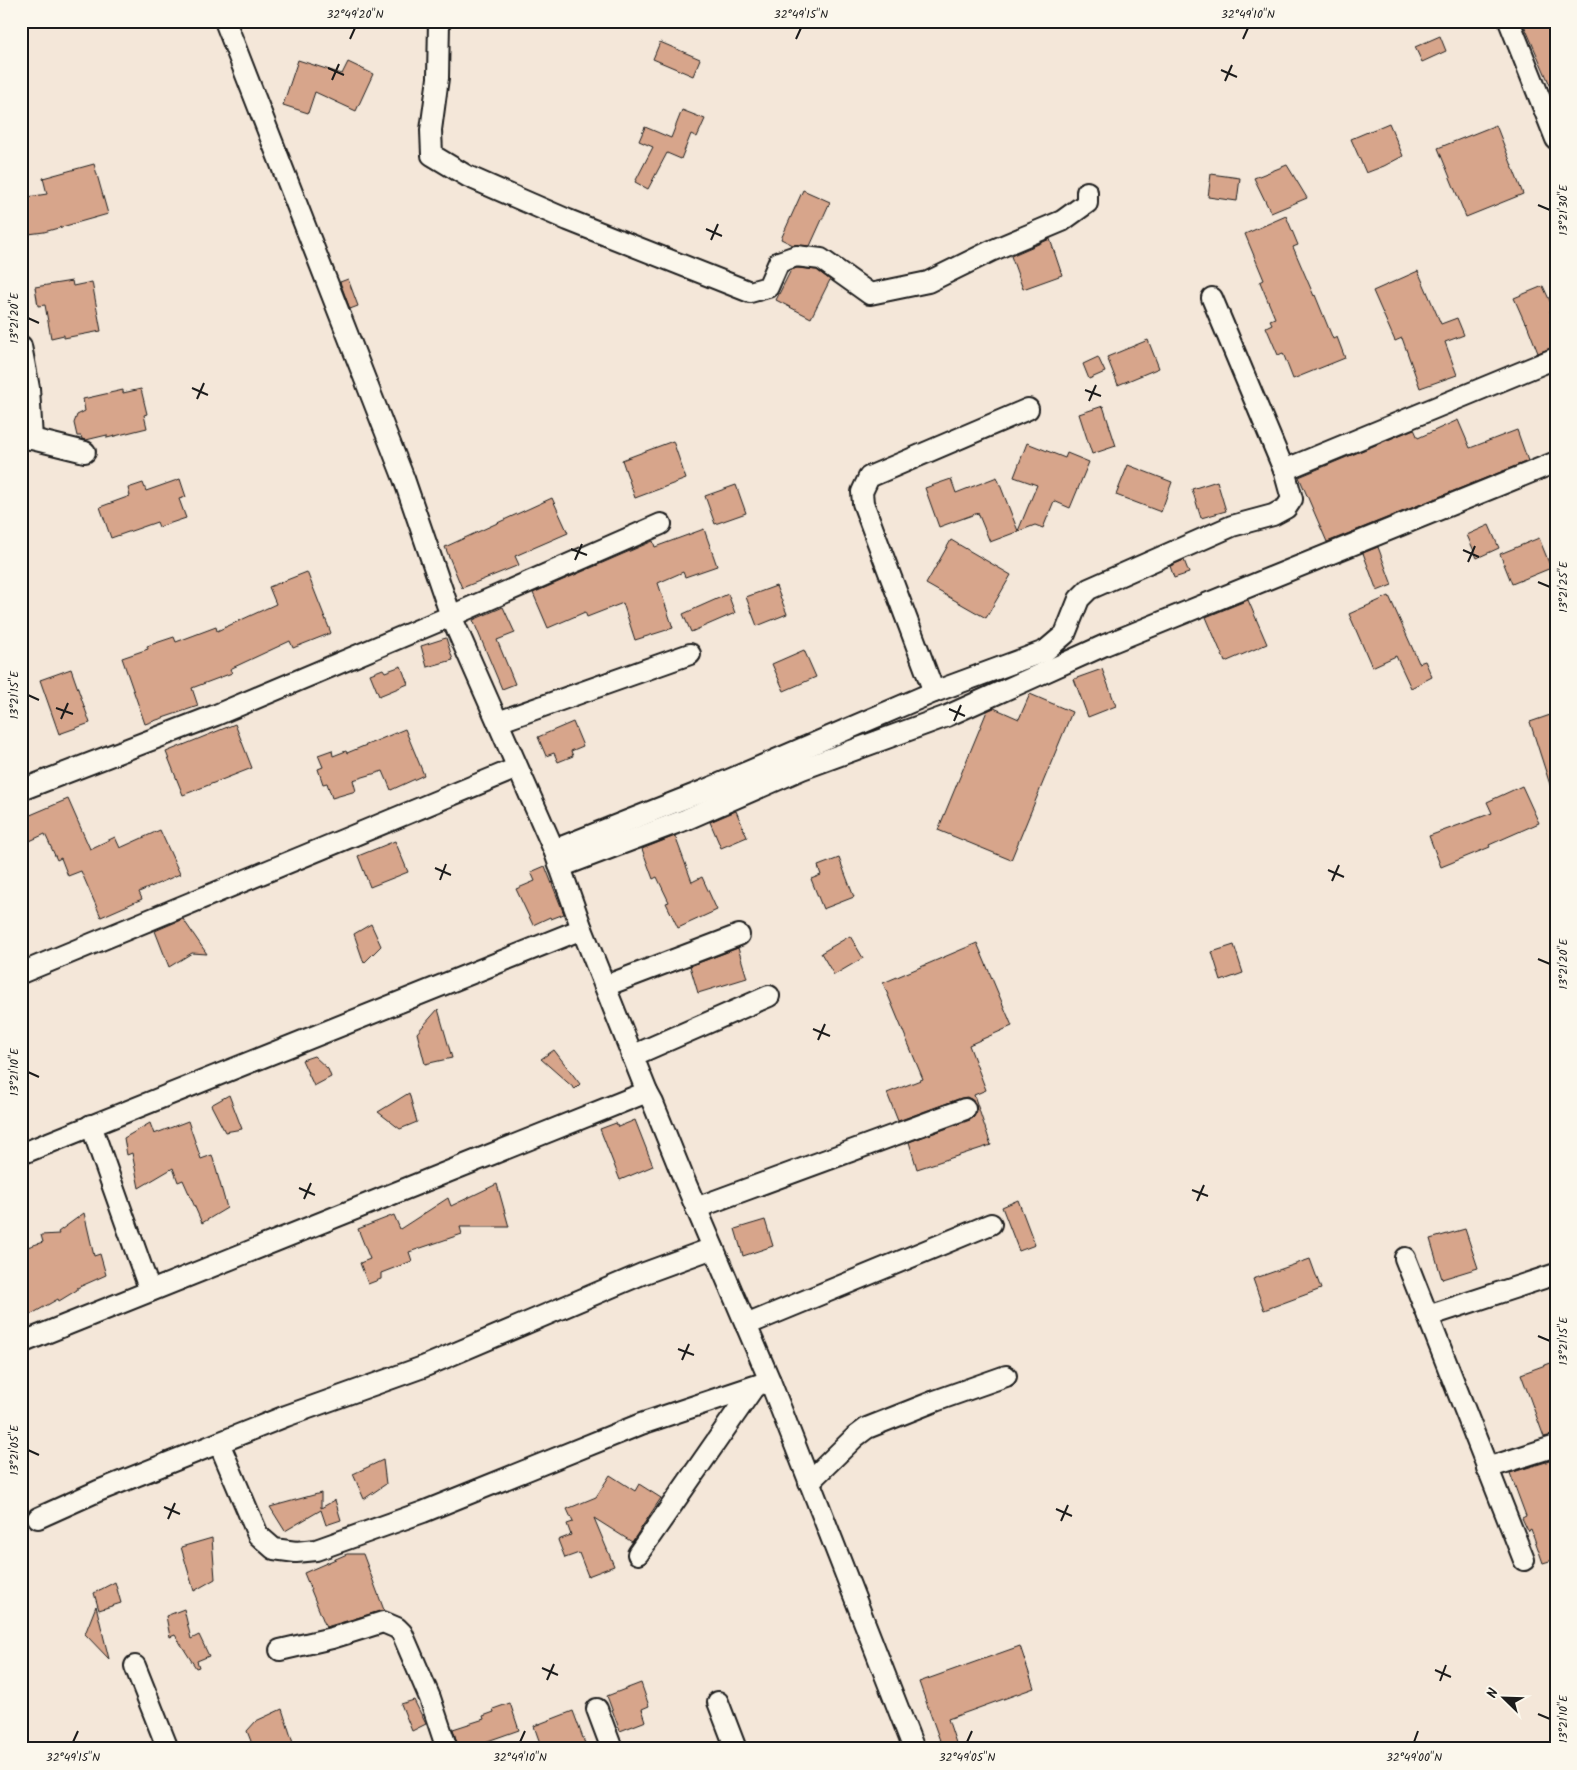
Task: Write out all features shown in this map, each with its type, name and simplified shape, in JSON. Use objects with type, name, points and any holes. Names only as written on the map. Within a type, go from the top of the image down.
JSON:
[{"type":"street","points":[[225,21],[404,479],[451,616],[557,859],[582,929],[646,1092],[653,1103],[746,1325],[762,1384],[809,1482],[914,1749]]},
{"type":"street","points":[[439,21],[438,78],[431,130],[432,155],[467,176],[559,216],[750,292],[768,287],[779,262],[796,256],[821,259],[870,294],[928,282],[991,251],[1062,221],[1087,203],[1087,192]]},
{"type":"street","points":[[1509,21],[1556,139]]},
{"type":"street","points":[[557,859],[703,791],[934,692],[1046,651],[1065,634],[1079,599],[1089,589],[1232,526],[1273,515],[1286,508],[1292,499],[1284,470],[1212,298]]},
{"type":"street","points":[[21,346],[29,388],[27,439],[85,452]]},
{"type":"street","points":[[1284,470],[1556,358]]},
{"type":"street","points":[[934,692],[863,503],[864,486],[869,477],[1028,409]]},
{"type":"street","points":[[557,859],[687,819],[802,769],[947,716],[1105,645],[1556,462]]},
{"type":"street","points":[[21,790],[216,715],[451,616],[661,524]]},
{"type":"street","points":[[498,722],[690,654]]},
{"type":"street","points":[[21,973],[517,768]]},
{"type":"street","points":[[21,1154],[582,929]]},
{"type":"street","points":[[605,986],[739,936]]},
{"type":"street","points":[[632,1056],[769,996]]},
{"type":"street","points":[[21,1343],[646,1092]]},
{"type":"street","points":[[696,1208],[966,1109]]},
{"type":"street","points":[[91,1125],[150,1291]]},
{"type":"street","points":[[746,1325],[991,1224]]},
{"type":"street","points":[[38,1518],[98,1491],[286,1416],[423,1366],[642,1274],[713,1248]]},
{"type":"street","points":[[1405,1258],[1524,1560]]},
{"type":"street","points":[[1428,1316],[1556,1274]]},
{"type":"street","points":[[809,1482],[855,1437],[867,1428],[1006,1376]]},
{"type":"street","points":[[219,1443],[258,1535],[274,1549],[296,1552],[316,1550],[414,1516],[641,1424],[762,1384]]},
{"type":"street","points":[[638,1554],[762,1384]]},
{"type":"street","points":[[1487,1468],[1556,1446]]},
{"type":"street","points":[[280,1650],[332,1638],[383,1622],[397,1628],[402,1633],[430,1698],[447,1749]]},
{"type":"street","points":[[135,1666],[168,1749]]},
{"type":"street","points":[[718,1702],[736,1749]]},
{"type":"street","points":[[597,1709],[612,1749]]},
{"type":"building","points":[[1533,21],[1556,21],[1556,99],[1524,25]]},
{"type":"building","points":[[1440,36],[1446,51],[1422,62],[1415,47]]},
{"type":"building","points":[[660,42],[700,59],[693,76],[653,59]]},
{"type":"building","points":[[298,60],[342,74],[348,62],[373,74],[356,111],[315,92],[308,113],[283,105]]},
{"type":"building","points":[[682,110],[705,119],[697,137],[691,134],[681,159],[667,153],[648,189],[635,182],[653,147],[639,141],[645,127],[671,138]]},
{"type":"building","points":[[1389,123],[1403,156],[1366,173],[1351,139]]},
{"type":"building","points":[[1496,125],[1523,194],[1466,217],[1438,148]]},
{"type":"building","points":[[94,164],[108,214],[44,232],[21,235],[21,198],[47,194],[43,178]]},
{"type":"building","points":[[1287,165],[1307,198],[1271,213],[1254,178]]},
{"type":"building","points":[[1211,174],[1240,178],[1237,201],[1208,197]]},
{"type":"building","points":[[803,190],[830,202],[810,246],[793,245],[781,239]]},
{"type":"building","points":[[1286,216],[1298,245],[1293,247],[1333,339],[1337,337],[1345,358],[1293,379],[1283,353],[1278,355],[1266,327],[1272,324],[1270,320],[1275,318],[1260,282],[1264,280],[1245,234]]},
{"type":"building","points":[[1050,239],[1062,275],[1023,289],[1011,256]]},
{"type":"building","points":[[797,268],[817,270],[830,280],[811,318],[776,300],[791,270]]},
{"type":"building","points":[[1418,271],[1441,324],[1457,318],[1464,335],[1445,342],[1457,375],[1420,388],[1402,338],[1395,341],[1373,291]]},
{"type":"building","points":[[348,279],[358,306],[350,309],[340,282]]},
{"type":"building","points":[[72,281],[73,286],[92,282],[101,331],[64,338],[64,335],[51,338],[45,305],[38,306],[35,287]]},
{"type":"building","points":[[1543,286],[1554,310],[1550,311],[1556,327],[1556,346],[1538,353],[1514,298]]},
{"type":"building","points":[[1148,340],[1159,368],[1118,385],[1107,357]]},
{"type":"building","points":[[1098,357],[1105,372],[1089,379],[1083,364]]},
{"type":"building","points":[[141,389],[147,414],[144,415],[147,428],[107,438],[107,435],[86,440],[82,439],[81,436],[77,436],[74,423],[77,415],[85,411],[83,399],[123,390],[123,393]]},
{"type":"building","points":[[1103,406],[1116,446],[1092,454],[1079,414]]},
{"type":"building","points":[[1458,420],[1470,448],[1517,430],[1528,461],[1327,542],[1299,477],[1414,429],[1418,438]]},
{"type":"building","points":[[673,441],[686,479],[635,498],[622,460]]},
{"type":"building","points":[[1027,443],[1065,458],[1067,453],[1089,462],[1070,508],[1054,501],[1043,528],[1035,525],[990,542],[978,513],[939,527],[925,488],[951,479],[956,493],[997,477],[1018,531],[1037,485],[1014,477]]},
{"type":"building","points":[[1128,465],[1172,482],[1161,512],[1116,495]]},
{"type":"building","points":[[180,479],[186,497],[179,499],[186,518],[159,527],[157,522],[111,538],[100,507],[130,496],[128,488],[143,483],[146,491]]},
{"type":"building","points":[[1217,481],[1226,511],[1201,518],[1192,489]]},
{"type":"building","points":[[736,485],[746,513],[715,524],[705,496]]},
{"type":"building","points":[[552,498],[568,533],[515,556],[519,565],[462,588],[445,547]]},
{"type":"building","points":[[1489,525],[1499,548],[1477,558],[1467,535]]},
{"type":"building","points":[[704,529],[717,566],[685,577],[683,572],[658,583],[673,628],[635,640],[623,603],[587,617],[585,612],[548,628],[533,593],[653,541],[655,547]]},
{"type":"building","points":[[1539,538],[1551,568],[1512,584],[1500,554]]},
{"type":"building","points":[[951,540],[1011,575],[986,618],[926,584]]},
{"type":"building","points":[[1378,547],[1392,585],[1377,591],[1363,553]]},
{"type":"building","points":[[1184,560],[1189,573],[1174,578],[1170,566]]},
{"type":"building","points":[[307,572],[331,633],[293,648],[290,641],[230,669],[232,673],[192,688],[198,706],[145,724],[122,658],[148,649],[147,646],[174,637],[176,642],[216,627],[217,631],[276,604],[269,587]]},
{"type":"building","points":[[776,586],[787,614],[757,626],[746,597]]},
{"type":"building","points":[[728,594],[735,613],[691,632],[683,614]]},
{"type":"building","points":[[1389,596],[1419,663],[1425,661],[1432,677],[1411,688],[1396,656],[1372,667],[1349,614]]},
{"type":"building","points":[[1248,600],[1267,644],[1225,662],[1206,617]]},
{"type":"building","points":[[503,607],[515,633],[497,640],[515,684],[502,689],[473,620]]},
{"type":"building","points":[[446,638],[453,660],[427,667],[421,646]]},
{"type":"building","points":[[804,650],[816,677],[784,691],[772,664]]},
{"type":"building","points":[[401,666],[408,684],[379,696],[370,674],[383,669],[385,672]]},
{"type":"building","points":[[71,669],[90,723],[59,734],[40,680]]},
{"type":"building","points":[[1102,669],[1116,706],[1088,717],[1074,679]]},
{"type":"building","points":[[1030,694],[1072,712],[1011,860],[938,830],[987,711],[994,708],[1019,719]]},
{"type":"building","points":[[1556,713],[1556,793],[1553,794],[1530,722]]},
{"type":"building","points":[[573,722],[583,746],[571,751],[573,756],[558,762],[554,753],[546,756],[538,737]]},
{"type":"building","points":[[235,724],[252,768],[183,795],[166,752]]},
{"type":"building","points":[[405,729],[424,775],[391,790],[383,771],[353,780],[356,791],[332,798],[327,783],[323,784],[318,769],[323,767],[318,755],[332,750],[333,756],[346,751],[347,753]]},
{"type":"building","points":[[1522,786],[1539,823],[1489,845],[1490,847],[1441,867],[1429,836],[1492,813],[1487,802]]},
{"type":"building","points":[[68,799],[90,849],[115,837],[120,848],[160,830],[180,874],[139,892],[142,899],[101,917],[81,871],[68,876],[61,858],[57,860],[45,834],[21,845],[21,819]]},
{"type":"building","points":[[736,811],[747,837],[721,848],[710,822]]},
{"type":"building","points":[[675,836],[692,882],[702,877],[717,910],[678,928],[666,903],[669,902],[657,877],[653,879],[642,849]]},
{"type":"building","points":[[395,841],[408,872],[370,887],[358,856]]},
{"type":"building","points":[[839,858],[854,897],[823,909],[811,879],[821,875],[818,866]]},
{"type":"building","points":[[545,866],[564,914],[551,919],[550,917],[533,925],[516,889],[535,881],[531,872]]},
{"type":"building","points":[[183,919],[207,954],[192,953],[169,967],[155,931]]},
{"type":"building","points":[[371,924],[381,946],[364,963],[354,934]]},
{"type":"building","points":[[850,936],[863,958],[834,975],[821,953]]},
{"type":"building","points":[[977,943],[1012,1026],[969,1045],[986,1090],[974,1095],[991,1145],[917,1169],[909,1142],[970,1120],[977,1111],[976,1105],[967,1097],[961,1098],[898,1121],[887,1093],[923,1079],[883,983]]},
{"type":"building","points":[[1234,945],[1243,973],[1221,981],[1212,952]]},
{"type":"building","points":[[738,948],[747,978],[698,993],[690,966]]},
{"type":"building","points":[[438,1009],[452,1058],[425,1064],[417,1033]]},
{"type":"building","points":[[554,1050],[580,1084],[575,1089],[541,1059]]},
{"type":"building","points":[[314,1056],[328,1069],[331,1077],[314,1086],[302,1060]]},
{"type":"building","points":[[409,1093],[417,1122],[400,1129],[378,1112]]},
{"type":"building","points":[[229,1095],[242,1129],[225,1132],[211,1105]]},
{"type":"building","points":[[635,1120],[653,1166],[620,1180],[600,1129],[616,1123],[618,1127]]},
{"type":"building","points":[[188,1121],[201,1159],[212,1155],[227,1208],[202,1223],[183,1180],[178,1182],[173,1168],[139,1188],[132,1153],[127,1155],[124,1138],[150,1123],[154,1134]]},
{"type":"building","points":[[497,1184],[509,1227],[460,1227],[462,1234],[409,1252],[412,1261],[381,1273],[381,1279],[368,1284],[360,1263],[370,1259],[358,1229],[394,1215],[400,1229],[448,1198],[451,1206]]},
{"type":"building","points":[[1018,1200],[1035,1245],[1019,1251],[1002,1207]]},
{"type":"building","points":[[84,1213],[94,1256],[100,1254],[106,1275],[77,1288],[77,1290],[59,1301],[58,1299],[21,1320],[21,1249],[43,1242],[41,1235],[59,1234],[58,1232]]},
{"type":"building","points":[[765,1220],[773,1246],[743,1256],[735,1229]]},
{"type":"building","points":[[1465,1229],[1478,1268],[1442,1279],[1430,1239]]},
{"type":"building","points":[[1310,1259],[1321,1289],[1264,1310],[1253,1279]]},
{"type":"building","points":[[1556,1361],[1556,1434],[1544,1437],[1521,1374]]},
{"type":"building","points":[[1556,1459],[1556,1559],[1543,1563],[1531,1529],[1528,1531],[1522,1518],[1526,1516],[1510,1473]]},
{"type":"building","points":[[383,1460],[386,1484],[364,1499],[353,1474]]},
{"type":"building","points":[[610,1475],[635,1491],[639,1484],[661,1498],[632,1542],[594,1518],[614,1566],[588,1576],[579,1553],[565,1558],[558,1540],[571,1535],[567,1524],[573,1522],[567,1509],[596,1497]]},
{"type":"building","points":[[321,1493],[321,1508],[335,1500],[341,1520],[326,1525],[321,1510],[285,1531],[270,1507]]},
{"type":"building","points":[[212,1538],[215,1579],[194,1591],[181,1547]]},
{"type":"building","points":[[347,1554],[363,1554],[384,1610],[326,1627],[304,1573]]},
{"type":"building","points":[[115,1582],[121,1603],[99,1610],[94,1593]]},
{"type":"building","points":[[96,1606],[109,1659],[85,1634]]},
{"type":"building","points":[[184,1609],[191,1639],[199,1635],[209,1656],[197,1661],[199,1667],[196,1668],[175,1635],[170,1637],[166,1616]]},
{"type":"building","points":[[1020,1646],[1034,1688],[948,1719],[958,1749],[943,1749],[919,1682]]},
{"type":"building","points":[[641,1683],[649,1706],[642,1709],[646,1721],[620,1731],[607,1696]]},
{"type":"building","points":[[414,1700],[426,1724],[412,1731],[401,1704]]},
{"type":"building","points":[[510,1703],[519,1730],[465,1749],[459,1749],[453,1729],[484,1719],[483,1716],[494,1712],[493,1709]]},
{"type":"building","points":[[282,1709],[295,1749],[254,1749],[247,1731],[256,1721]]},
{"type":"building","points":[[573,1711],[587,1749],[550,1749],[548,1744],[541,1746],[534,1726]]}]
